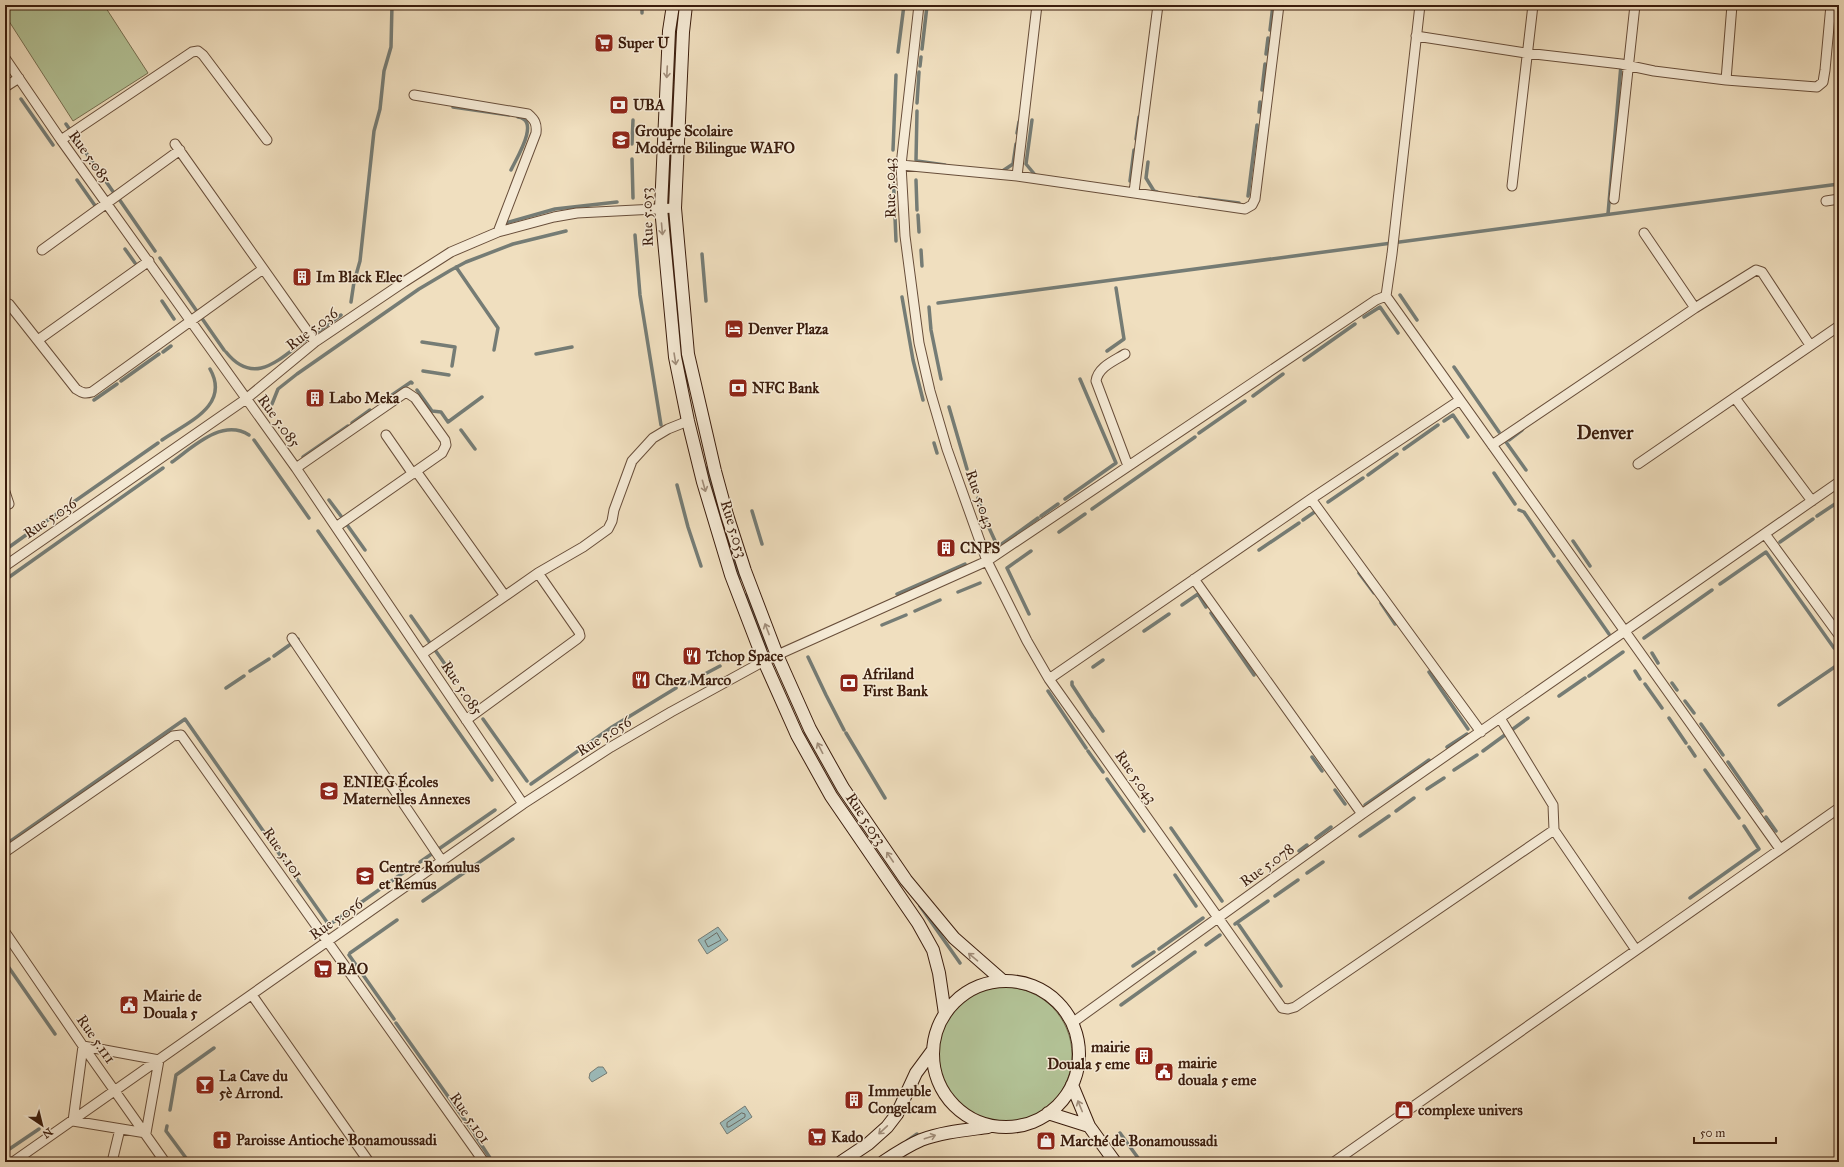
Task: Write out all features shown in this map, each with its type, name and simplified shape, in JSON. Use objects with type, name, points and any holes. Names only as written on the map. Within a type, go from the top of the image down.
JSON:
[{"type":"main road","name":"Rue 5.053","points":[[673,5],[669,31],[660,208],[674,356],[688,421],[716,526],[732,575],[764,661],[797,735],[814,768],[831,796],[918,923],[933,950],[939,973],[945,1014]]},
{"type":"main road","name":"Rue 5.053","points":[[686,5],[674,208],[688,354],[707,438],[727,515],[745,571],[777,655],[826,761],[906,880],[954,938],[1003,981]]},
{"type":"main road","points":[[883,1162],[906,1147],[928,1138],[992,1126],[1012,1127],[1022,1125],[1048,1113],[1062,1100],[1072,1085],[1078,1058],[1077,1040],[1072,1023],[1058,1003],[1038,989],[1015,982],[1003,981],[981,985],[969,992],[945,1014],[935,1034],[933,1050],[935,1075],[946,1096],[953,1105],[972,1119],[992,1126]]},
{"type":"main road","points":[[841,1162],[868,1144],[887,1127],[897,1114],[916,1073],[933,1050]]},
{"type":"main road","points":[[1072,1085],[1088,1126],[1115,1162]]},
{"type":"main road","points":[[1048,1113],[1088,1126]]},
{"type":"street","name":"Rue 5.043","points":[[919,5],[901,165],[905,236],[919,343],[930,391],[948,449],[987,561],[1027,641],[1049,679],[1282,1008],[1288,1010],[1295,1007],[1554,830]]},
{"type":"street","points":[[1017,176],[1037,5]]},
{"type":"street","points":[[1134,192],[1158,5]]},
{"type":"street","points":[[901,165],[1017,176],[1245,209],[1252,205],[1256,199],[1279,5]]},
{"type":"street","points":[[1420,5],[1386,296],[1780,849]]},
{"type":"street","points":[[1512,186],[1526,53],[1533,5]]},
{"type":"street","points":[[1614,199],[1635,5]]},
{"type":"street","points":[[1726,80],[1732,5]]},
{"type":"street","points":[[1416,36],[1526,53],[1629,66],[1654,71],[1726,80],[1817,87],[1823,82],[1831,5]]},
{"type":"street","points":[[61,140],[192,52],[198,51],[203,55],[267,140]]},
{"type":"street","name":"Rue 5.085","points":[[5,58],[61,140],[191,319],[296,468],[523,804]]},
{"type":"street","points":[[5,87],[19,78]]},
{"type":"street","points":[[414,95],[528,114],[534,120],[537,126],[536,133],[498,232]]},
{"type":"street","points":[[42,250],[178,147],[315,342]]},
{"type":"street","points":[[1826,201],[1839,199]]},
{"type":"street","name":"Rue 5.036","points":[[5,566],[246,399],[315,342],[451,252],[498,232],[530,222],[577,213],[674,208]]},
{"type":"street","points":[[1644,234],[1695,308]]},
{"type":"street","points":[[38,340],[148,261]]},
{"type":"street","points":[[9,304],[76,389],[87,394],[92,392],[191,319],[263,269]]},
{"type":"street","points":[[1492,445],[1695,308],[1756,270],[1762,272],[1810,345]]},
{"type":"street","name":"Rue 5.056","points":[[13,1162],[329,942],[523,804],[664,716],[764,661],[987,561],[1376,300],[1386,296]]},
{"type":"street","points":[[1638,464],[1839,326]]},
{"type":"street","points":[[1125,354],[1102,369],[1097,375],[1096,381],[1128,466]]},
{"type":"street","points":[[296,468],[406,392],[415,398],[445,440],[446,445],[442,453],[336,527]]},
{"type":"street","points":[[1735,398],[1812,501]]},
{"type":"street","points":[[1049,679],[1311,499],[1460,400]]},
{"type":"street","points":[[422,654],[538,573],[583,547],[608,529],[632,461],[653,438],[668,429],[688,421]]},
{"type":"street","points":[[386,435],[415,472],[505,596]]},
{"type":"street","name":"Rue 5.078","points":[[1072,1023],[1362,814],[1839,482]]},
{"type":"street","points":[[5,492],[9,504]]},
{"type":"street","points":[[1311,499],[1481,732]]},
{"type":"street","points":[[1765,534],[1839,635]]},
{"type":"street","points":[[466,720],[577,640],[580,636],[579,632],[538,573]]},
{"type":"street","points":[[1194,580],[1362,814]]},
{"type":"street","points":[[292,638],[442,861]]},
{"type":"street","points":[[1500,718],[1553,805],[1554,830],[1636,950]]},
{"type":"street","name":"Rue 5.101","points":[[5,852],[173,736],[182,735],[484,1162]]},
{"type":"street","points":[[1334,1162],[1839,808]]},
{"type":"street","name":"Rue 5.111","points":[[5,932],[165,1162]]},
{"type":"street","points":[[252,995],[369,1162]]},
{"type":"street","points":[[83,1046],[159,1060],[146,1133],[73,1121],[83,1046]]},
{"type":"street","points":[[112,1162],[120,1129]]},
{"type":"green space","points":[[8,5],[104,5],[148,73],[73,121],[5,15],[5,7]]},
{"type":"green space","points":[[1004,987],[1030,992],[1052,1007],[1067,1029],[1072,1055],[1067,1081],[1052,1103],[1030,1118],[1004,1123],[978,1118],[956,1103],[941,1081],[936,1055],[941,1029],[956,1007],[978,992]]},
{"type":"water","points":[[718,927],[728,940],[707,954],[698,940]]},
{"type":"water","points":[[598,1067],[603,1067],[607,1073],[592,1082],[589,1078],[590,1073]]},
{"type":"water","points":[[745,1106],[752,1117],[727,1134],[720,1123]]},
{"type":"waterway","points":[[351,302],[354,282],[360,261],[374,131],[380,109],[384,71],[391,47],[392,5]]},
{"type":"waterway","points":[[642,5],[642,13]]},
{"type":"waterway","points":[[898,52],[904,5]]},
{"type":"waterway","points":[[1270,30],[1273,5]]},
{"type":"waterway","points":[[922,49],[927,6]]},
{"type":"waterway","points":[[1266,54],[1268,38]]},
{"type":"waterway","points":[[920,66],[921,57]]},
{"type":"waterway","points":[[1262,90],[1265,64]]},
{"type":"waterway","points":[[1608,214],[1621,65]]},
{"type":"waterway","points":[[917,103],[919,72]]},
{"type":"waterway","points":[[893,150],[896,75]]},
{"type":"waterway","points":[[21,99],[53,145]]},
{"type":"waterway","points":[[1259,112],[1260,102]]},
{"type":"waterway","points":[[453,107],[509,115]]},
{"type":"waterway","points":[[916,160],[917,111]]},
{"type":"waterway","points":[[511,170],[525,140],[527,132],[525,120],[518,117]]},
{"type":"waterway","points":[[1136,139],[1139,117]]},
{"type":"waterway","points":[[632,144],[633,120]]},
{"type":"waterway","points":[[1032,120],[1026,164],[1036,176]]},
{"type":"waterway","points":[[1017,133],[1019,122]]},
{"type":"waterway","points":[[66,124],[114,193]]},
{"type":"waterway","points":[[1248,196],[1257,125]]},
{"type":"waterway","points":[[1001,172],[1013,164],[1016,144]]},
{"type":"waterway","points":[[1130,181],[1134,150]]},
{"type":"waterway","points":[[632,159],[633,198]]},
{"type":"waterway","points":[[917,161],[945,165]]},
{"type":"waterway","points":[[1148,162],[1146,178],[1154,191],[1157,192]]},
{"type":"waterway","points":[[893,170],[896,241]]},
{"type":"waterway","points":[[77,180],[96,207]]},
{"type":"waterway","points":[[916,180],[917,210]]},
{"type":"waterway","points":[[938,303],[1839,184]]},
{"type":"waterway","points":[[1199,198],[1239,203]]},
{"type":"waterway","points":[[119,199],[155,251]]},
{"type":"waterway","points":[[502,224],[555,209],[617,202]]},
{"type":"waterway","points":[[918,215],[919,232]]},
{"type":"waterway","points":[[272,404],[278,389],[297,374],[419,289],[451,270],[466,262],[513,244],[566,231]]},
{"type":"waterway","points":[[635,235],[640,295],[661,425]]},
{"type":"waterway","points":[[125,249],[135,263]]},
{"type":"waterway","points":[[921,250],[922,266]]},
{"type":"waterway","points":[[702,254],[706,301]]},
{"type":"waterway","points":[[160,258],[196,310]]},
{"type":"waterway","points":[[456,267],[498,328],[494,350]]},
{"type":"waterway","points":[[1107,351],[1124,339],[1116,288]]},
{"type":"waterway","points":[[1400,295],[1417,320]]},
{"type":"waterway","points":[[902,297],[913,360],[923,400]]},
{"type":"waterway","points":[[162,301],[174,319]]},
{"type":"waterway","points":[[929,307],[931,330],[941,379]]},
{"type":"waterway","points":[[1364,317],[1380,307],[1398,333]]},
{"type":"waterway","points":[[313,335],[341,315]]},
{"type":"waterway","points":[[201,317],[224,350]]},
{"type":"waterway","points":[[1304,360],[1355,324]]},
{"type":"waterway","points":[[226,352],[237,363],[247,368],[257,369],[277,361],[308,338]]},
{"type":"waterway","points":[[422,342],[455,347],[452,366]]},
{"type":"waterway","points":[[680,344],[687,387]]},
{"type":"waterway","points":[[163,352],[171,346]]},
{"type":"waterway","points":[[536,354],[572,347]]},
{"type":"waterway","points":[[121,381],[159,354]]},
{"type":"waterway","points":[[1454,367],[1499,432]]},
{"type":"waterway","points":[[162,440],[193,420],[203,412],[210,403],[215,393],[215,382],[210,369]]},
{"type":"waterway","points":[[423,371],[449,375]]},
{"type":"waterway","points":[[1253,396],[1283,374]]},
{"type":"waterway","points":[[1065,499],[1116,463],[1080,379]]},
{"type":"waterway","points":[[392,395],[411,382],[412,383]]},
{"type":"waterway","points":[[94,400],[117,384]]},
{"type":"waterway","points":[[417,390],[432,411],[441,412],[448,422],[482,397]]},
{"type":"waterway","points":[[1199,433],[1245,401]]},
{"type":"waterway","points":[[949,407],[967,469]]},
{"type":"waterway","points":[[352,423],[370,410]]},
{"type":"waterway","points":[[1444,421],[1453,415],[1468,437]]},
{"type":"waterway","points":[[1404,449],[1438,425]]},
{"type":"waterway","points":[[303,457],[348,426]]},
{"type":"waterway","points":[[172,462],[198,442],[218,432],[229,430],[239,431],[249,435]]},
{"type":"waterway","points":[[461,430],[475,449]]},
{"type":"waterway","points":[[1509,440],[1522,430]]},
{"type":"waterway","points":[[1092,509],[1195,437]]},
{"type":"waterway","points":[[254,440],[309,518]]},
{"type":"waterway","points":[[1506,442],[1526,470]]},
{"type":"waterway","points":[[35,529],[158,443]]},
{"type":"waterway","points":[[934,443],[937,453]]},
{"type":"waterway","points":[[1368,475],[1397,454]]},
{"type":"waterway","points":[[5,580],[163,468]]},
{"type":"waterway","points":[[706,468],[715,500]]},
{"type":"waterway","points":[[1494,473],[1515,504]]},
{"type":"waterway","points":[[1328,502],[1363,478]]},
{"type":"waterway","points":[[677,485],[688,527],[701,566]]},
{"type":"waterway","points":[[978,498],[982,511]]},
{"type":"waterway","points":[[329,500],[341,516]]},
{"type":"waterway","points":[[1041,516],[1058,504]]},
{"type":"waterway","points":[[1817,516],[1835,504]]},
{"type":"waterway","points":[[1519,510],[1524,512],[1554,556]]},
{"type":"waterway","points":[[752,511],[762,544]]},
{"type":"waterway","points":[[1303,520],[1316,511],[1318,513]]},
{"type":"waterway","points":[[1059,532],[1085,514]]},
{"type":"waterway","points":[[999,546],[1038,518]]},
{"type":"waterway","points":[[985,519],[996,543]]},
{"type":"waterway","points":[[1780,542],[1813,519]]},
{"type":"waterway","points":[[345,522],[365,550]]},
{"type":"waterway","points":[[1259,550],[1299,523]]},
{"type":"waterway","points":[[5,550],[33,530]]},
{"type":"waterway","points":[[318,531],[492,780]]},
{"type":"waterway","points":[[724,533],[740,578]]},
{"type":"waterway","points":[[1573,541],[1590,566]]},
{"type":"waterway","points":[[1029,614],[1007,568],[1031,551]]},
{"type":"waterway","points":[[1720,584],[1766,552],[1834,648]]},
{"type":"waterway","points":[[1558,561],[1609,634]]},
{"type":"waterway","points":[[897,594],[965,564]]},
{"type":"waterway","points":[[1359,573],[1374,593]]},
{"type":"waterway","points":[[958,592],[980,583]]},
{"type":"waterway","points":[[1644,638],[1712,590]]},
{"type":"waterway","points":[[1182,605],[1198,594],[1206,607]]},
{"type":"waterway","points":[[746,595],[767,647]]},
{"type":"waterway","points":[[915,611],[940,600]]},
{"type":"waterway","points":[[1381,603],[1395,624]]},
{"type":"waterway","points":[[1211,613],[1254,675]]},
{"type":"waterway","points":[[1144,631],[1169,614]]},
{"type":"waterway","points":[[882,625],[906,615]]},
{"type":"waterway","points":[[411,616],[430,643]]},
{"type":"waterway","points":[[274,656],[298,639]]},
{"type":"waterway","points":[[435,650],[454,677]]},
{"type":"waterway","points":[[1589,676],[1623,652]]},
{"type":"waterway","points":[[1652,653],[1658,663]]},
{"type":"waterway","points":[[808,657],[844,730]]},
{"type":"waterway","points":[[250,671],[269,659]]},
{"type":"waterway","points":[[1093,667],[1103,660]]},
{"type":"waterway","points":[[1779,705],[1839,664]]},
{"type":"waterway","points":[[684,685],[720,666]]},
{"type":"waterway","points":[[1635,671],[1640,679]]},
{"type":"waterway","points":[[1429,672],[1468,729]]},
{"type":"waterway","points":[[226,688],[244,676]]},
{"type":"waterway","points":[[1559,696],[1585,678]]},
{"type":"waterway","points":[[1072,682],[1072,685],[1093,717]]},
{"type":"waterway","points":[[1672,683],[1677,690]]},
{"type":"waterway","points":[[1645,684],[1662,708]]},
{"type":"waterway","points":[[531,784],[612,727],[676,688]]},
{"type":"waterway","points":[[1048,691],[1086,748]]},
{"type":"waterway","points":[[1685,701],[1694,713]]},
{"type":"waterway","points":[[1094,718],[1103,731]]},
{"type":"waterway","points":[[1483,751],[1528,718]]},
{"type":"waterway","points":[[1669,718],[1686,743]]},
{"type":"waterway","points":[[5,845],[185,719],[329,925],[410,868]]},
{"type":"waterway","points":[[483,719],[527,781]]},
{"type":"waterway","points":[[1701,724],[1723,755]]},
{"type":"waterway","points":[[846,733],[885,798]]},
{"type":"waterway","points":[[1447,747],[1467,734]]},
{"type":"waterway","points":[[1689,747],[1695,756]]},
{"type":"waterway","points":[[1088,751],[1103,772]]},
{"type":"waterway","points":[[1454,770],[1477,755]]},
{"type":"waterway","points":[[1312,757],[1322,771]]},
{"type":"waterway","points":[[1365,805],[1429,760]]},
{"type":"waterway","points":[[1728,762],[1762,811]]},
{"type":"waterway","points":[[1705,770],[1739,818]]},
{"type":"waterway","points":[[1427,789],[1444,778]]},
{"type":"waterway","points":[[1107,779],[1144,831]]},
{"type":"waterway","points":[[1335,790],[1345,804]]},
{"type":"waterway","points":[[1396,811],[1414,798]]},
{"type":"waterway","points":[[420,862],[495,810]]},
{"type":"waterway","points":[[1360,836],[1389,816]]},
{"type":"waterway","points":[[1766,817],[1776,831]]},
{"type":"waterway","points":[[1690,898],[1759,849],[1744,826]]},
{"type":"waterway","points":[[1316,838],[1331,827]]},
{"type":"waterway","points":[[1171,828],[1222,901]]},
{"type":"waterway","points":[[423,901],[513,839]]},
{"type":"waterway","points":[[1299,851],[1307,845]]},
{"type":"waterway","points":[[1307,873],[1323,862]]},
{"type":"waterway","points":[[1175,875],[1196,906]]},
{"type":"waterway","points":[[1275,896],[1298,880]]},
{"type":"waterway","points":[[1235,924],[1268,901]]},
{"type":"waterway","points":[[920,906],[960,963]]},
{"type":"waterway","points":[[1159,949],[1203,918]]},
{"type":"waterway","points":[[350,953],[397,920]]},
{"type":"waterway","points":[[1239,925],[1281,986]]},
{"type":"waterway","points":[[1206,945],[1220,935]]},
{"type":"waterway","points":[[1133,966],[1154,952]]},
{"type":"waterway","points":[[1121,1005],[1195,952]]},
{"type":"waterway","points":[[349,955],[394,1019]]},
{"type":"waterway","points":[[5,962],[55,1034]]},
{"type":"waterway","points":[[396,1023],[474,1133]]},
{"type":"waterway","points":[[170,1110],[176,1075],[214,1048]]},
{"type":"waterway","points":[[167,1126],[166,1131],[189,1162]]},
{"type":"waterway","points":[[5,1152],[39,1129]]},
{"type":"waterway","points":[[1120,1133],[1141,1162]]},
{"type":"waterway","points":[[907,1141],[917,1134]]},
{"type":"waterway","points":[[475,1135],[490,1158],[489,1162]]},
{"type":"waterway","points":[[460,1162],[464,1159]]},
{"type":"place","name":"Super U","points":[[604,43]]},
{"type":"place","name":"UBA","points":[[619,105]]},
{"type":"place","name":"Groupe Scolaire Moderne Bilingue WAFO","points":[[621,140]]},
{"type":"place","name":"Im Black Elec","points":[[302,277]]},
{"type":"place","name":"Denver Plaza","points":[[734,329]]},
{"type":"place","name":"NFC Bank","points":[[738,388]]},
{"type":"place","name":"Labo Meka","points":[[315,398]]},
{"type":"place","name":"CNPS","points":[[946,548]]},
{"type":"place","name":"Tchop Space","points":[[692,656]]},
{"type":"place","name":"Chez Marco","points":[[641,680]]},
{"type":"place","name":"Afriland First Bank","points":[[849,683]]},
{"type":"place","name":"ENIEG Écoles Maternelles Annexes","points":[[329,791]]},
{"type":"place","name":"Centre Romulus et Remus","points":[[365,876]]},
{"type":"place","name":"BAO","points":[[323,969]]},
{"type":"place","name":"Mairie de Douala 5","points":[[129,1005]]},
{"type":"place","name":"mairie Douala 5 eme","points":[[1144,1056]]},
{"type":"place","name":"mairie douala 5 eme","points":[[1164,1072]]},
{"type":"place","name":"La Cave du 5è Arrond.","points":[[205,1085]]},
{"type":"place","name":"Immeuble Congelcam","points":[[854,1100]]},
{"type":"place","name":"complexe univers","points":[[1404,1110]]},
{"type":"place","name":"Kado","points":[[817,1137]]},
{"type":"place","name":"Paroisse Antioche Bonamoussadi","points":[[222,1140]]},
{"type":"place","name":"Marché de Bonamoussadi","points":[[1046,1141]]},
{"type":"district","name":"Denver","points":[[1605,432]]}]
